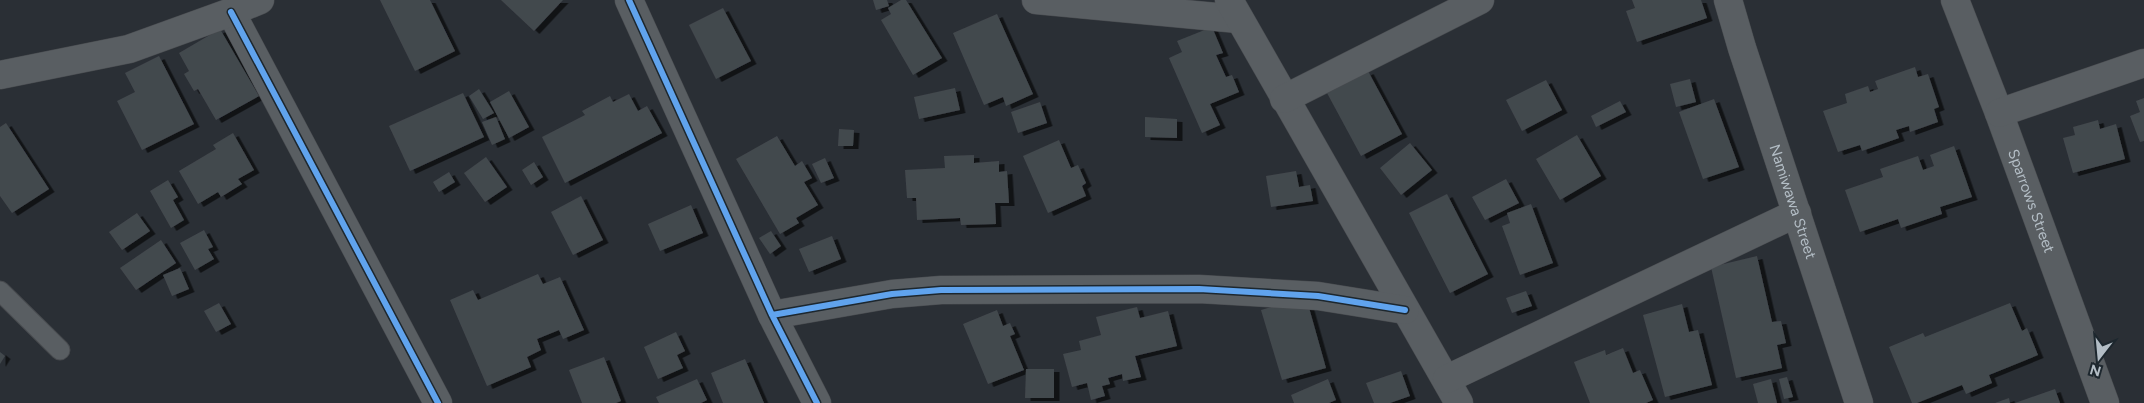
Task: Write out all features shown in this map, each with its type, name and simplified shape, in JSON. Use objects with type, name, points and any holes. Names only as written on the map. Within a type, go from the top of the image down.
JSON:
[{"type":"street","points":[[0,75],[129,49],[260,0]]},
{"type":"street","points":[[628,0],[772,315],[817,403]]},
{"type":"street","points":[[1036,0],[1234,9],[1459,403]]},
{"type":"street","points":[[1284,99],[1480,0]]},
{"type":"street","name":"Namiwawa Street","points":[[1728,0],[1742,48],[1859,403]]},
{"type":"street","name":"Sparrows Street","points":[[1955,0],[1999,113],[2105,403]]},
{"type":"street","points":[[231,12],[438,403]]},
{"type":"street","points":[[1999,113],[2144,63]]},
{"type":"street","points":[[1447,379],[1797,213]]},
{"type":"street","points":[[772,315],[892,294],[950,290],[1199,289],[1318,296],[1405,310]]},
{"type":"lane","points":[[0,290],[60,350]]},
{"type":"building","points":[[380,0],[430,0],[455,51],[415,71]]},
{"type":"building","points":[[501,0],[563,0],[534,31]]},
{"type":"building","points":[[873,0],[887,0],[889,6],[876,10]]},
{"type":"building","points":[[901,0],[906,0],[942,58],[913,75],[881,20],[891,14],[888,8]]},
{"type":"building","points":[[1632,0],[1701,0],[1707,18],[1637,42],[1626,11],[1635,8]]},
{"type":"building","points":[[723,8],[751,61],[716,79],[689,25]]},
{"type":"building","points":[[997,14],[1033,94],[1006,106],[1003,97],[984,105],[953,33]]},
{"type":"building","points":[[1212,27],[1223,53],[1216,55],[1226,77],[1232,75],[1239,92],[1210,104],[1220,125],[1202,133],[1169,58],[1182,52],[1177,41]]},
{"type":"building","points":[[220,29],[259,96],[216,120],[198,89],[194,91],[184,74],[189,71],[179,53]]},
{"type":"building","points":[[159,56],[194,124],[142,150],[117,101],[135,92],[125,73]]},
{"type":"building","points":[[1915,67],[1918,77],[1928,74],[1939,107],[1934,109],[1938,122],[1910,132],[1909,126],[1896,130],[1899,138],[1862,151],[1860,145],[1838,152],[1823,111],[1847,103],[1845,94],[1868,86],[1870,92],[1878,89],[1875,81]]},
{"type":"building","points":[[1368,71],[1402,134],[1361,156],[1327,93]]},
{"type":"building","points":[[1690,79],[1696,102],[1676,107],[1670,84]]},
{"type":"building","points":[[1546,80],[1562,110],[1522,131],[1506,100]]},
{"type":"building","points":[[955,88],[960,110],[919,119],[914,97]]},
{"type":"building","points":[[479,89],[494,113],[483,119],[469,96]]},
{"type":"building","points":[[509,91],[529,127],[509,138],[490,102]]},
{"type":"building","points":[[463,93],[484,137],[410,171],[389,126]]},
{"type":"building","points":[[629,94],[638,111],[647,106],[662,133],[565,183],[542,137],[585,115],[582,111],[610,96],[613,102]]},
{"type":"building","points":[[2144,98],[2144,141],[2140,142],[2130,116],[2140,112],[2136,101]]},
{"type":"building","points":[[1714,99],[1739,167],[1703,179],[1679,112]]},
{"type":"building","points":[[1620,101],[1626,112],[1596,127],[1591,116]]},
{"type":"building","points":[[1040,102],[1047,123],[1018,133],[1011,112]]},
{"type":"building","points":[[496,117],[505,139],[492,145],[482,122]]},
{"type":"building","points":[[1145,117],[1177,119],[1177,138],[1145,137]]},
{"type":"building","points":[[2098,120],[2100,129],[2116,124],[2125,159],[2073,173],[2063,138],[2075,135],[2073,127]]},
{"type":"building","points":[[6,123],[49,189],[12,213],[0,196],[0,127]]},
{"type":"building","points":[[839,129],[854,130],[853,146],[838,146]]},
{"type":"building","points":[[233,133],[254,170],[238,179],[242,184],[221,197],[218,192],[198,204],[179,171],[216,149],[213,145]]},
{"type":"building","points":[[1577,135],[1601,176],[1560,200],[1536,159]]},
{"type":"building","points":[[777,136],[795,166],[802,161],[812,178],[804,182],[818,205],[796,218],[799,223],[780,234],[736,159]]},
{"type":"building","points":[[1059,140],[1071,168],[1078,165],[1086,183],[1082,186],[1086,196],[1048,213],[1023,156]]},
{"type":"building","points":[[1410,143],[1432,170],[1401,195],[1380,168]]},
{"type":"building","points":[[1954,146],[1972,197],[1940,207],[1942,214],[1901,228],[1898,219],[1860,232],[1845,190],[1883,177],[1880,169],[1918,156],[1923,170],[1934,166],[1930,155]]},
{"type":"building","points":[[974,155],[974,163],[999,161],[999,172],[1007,171],[1009,203],[995,203],[996,224],[961,225],[960,218],[917,220],[916,198],[907,198],[905,170],[945,168],[944,156]]},
{"type":"building","points":[[486,157],[507,187],[485,202],[464,173]]},
{"type":"building","points":[[825,158],[834,178],[821,183],[812,164]]},
{"type":"building","points":[[534,162],[543,177],[531,185],[522,170]]},
{"type":"building","points":[[1296,171],[1299,187],[1310,185],[1313,201],[1271,207],[1266,176]]},
{"type":"building","points":[[449,172],[455,182],[439,192],[433,182]]},
{"type":"building","points":[[1506,179],[1519,203],[1485,220],[1472,197]]},
{"type":"building","points":[[168,180],[178,197],[173,200],[184,220],[171,228],[150,191]]},
{"type":"building","points":[[1447,194],[1488,274],[1450,293],[1409,213]]},
{"type":"building","points":[[581,196],[603,240],[573,255],[551,212]]},
{"type":"building","points":[[1531,204],[1553,263],[1520,275],[1502,226],[1510,223],[1507,213]]},
{"type":"building","points":[[691,205],[703,233],[660,251],[648,224]]},
{"type":"building","points":[[137,213],[150,231],[122,250],[109,232]]},
{"type":"building","points":[[204,230],[213,247],[208,249],[214,259],[195,270],[180,243]]},
{"type":"building","points":[[771,231],[781,246],[770,254],[759,238]]},
{"type":"building","points":[[832,236],[841,259],[809,272],[799,249]]},
{"type":"building","points":[[161,240],[176,263],[136,290],[120,268]]},
{"type":"building","points":[[1757,256],[1772,322],[1781,321],[1786,343],[1777,345],[1782,368],[1736,378],[1711,267]]},
{"type":"building","points":[[180,268],[189,289],[172,296],[163,275]]},
{"type":"building","points":[[538,274],[543,284],[560,277],[584,330],[563,339],[559,330],[537,339],[541,350],[527,357],[531,367],[487,386],[450,300],[473,290],[478,300]]},
{"type":"building","points":[[1526,291],[1532,306],[1512,313],[1506,298]]},
{"type":"building","points":[[1306,297],[1326,368],[1282,380],[1261,310]]},
{"type":"building","points":[[219,303],[231,324],[216,332],[204,311]]},
{"type":"building","points":[[2010,303],[2022,331],[2027,328],[2038,355],[1989,375],[1992,383],[1966,394],[1962,385],[1917,403],[1912,403],[1889,347],[1923,333],[1925,337]]},
{"type":"building","points":[[1682,304],[1689,332],[1698,330],[1712,385],[1665,397],[1643,315]]},
{"type":"building","points":[[1137,307],[1140,318],[1168,311],[1177,346],[1135,356],[1141,377],[1123,381],[1122,374],[1108,378],[1110,384],[1102,386],[1105,396],[1091,400],[1087,383],[1072,387],[1063,354],[1081,350],[1079,341],[1101,335],[1096,317]]},
{"type":"building","points":[[997,310],[1003,326],[1010,323],[1015,334],[1010,336],[1024,370],[988,384],[963,324]]},
{"type":"building","points":[[676,332],[685,351],[677,355],[683,368],[658,379],[644,347]]},
{"type":"building","points":[[1623,348],[1633,373],[1640,370],[1653,400],[1646,403],[1590,403],[1574,362],[1605,350],[1606,355]]},
{"type":"building","points":[[0,352],[5,356],[0,364]]},
{"type":"building","points":[[604,357],[621,401],[616,403],[582,403],[569,370]]},
{"type":"building","points":[[745,359],[764,403],[723,403],[711,373]]},
{"type":"building","points":[[1026,369],[1054,369],[1054,398],[1025,398]]},
{"type":"building","points":[[1401,371],[1410,396],[1390,403],[1374,403],[1366,383]]},
{"type":"building","points":[[1787,377],[1793,397],[1784,399],[1779,379]]},
{"type":"building","points":[[697,379],[707,400],[701,403],[659,403],[656,397]]},
{"type":"building","points":[[1328,379],[1336,400],[1329,403],[1294,403],[1291,395]]},
{"type":"building","points":[[1771,379],[1777,403],[1758,403],[1753,384]]},
{"type":"building","points":[[2055,389],[2060,403],[2015,403]]},
{"type":"building","points":[[2009,398],[2010,403],[1995,403]]},
{"type":"cycle path","points":[[629,0],[772,315],[817,403]]},
{"type":"cycle path","points":[[231,12],[438,403]]},
{"type":"cycle path","points":[[772,315],[892,294],[941,290],[1199,289],[1318,296],[1405,310]]}]
